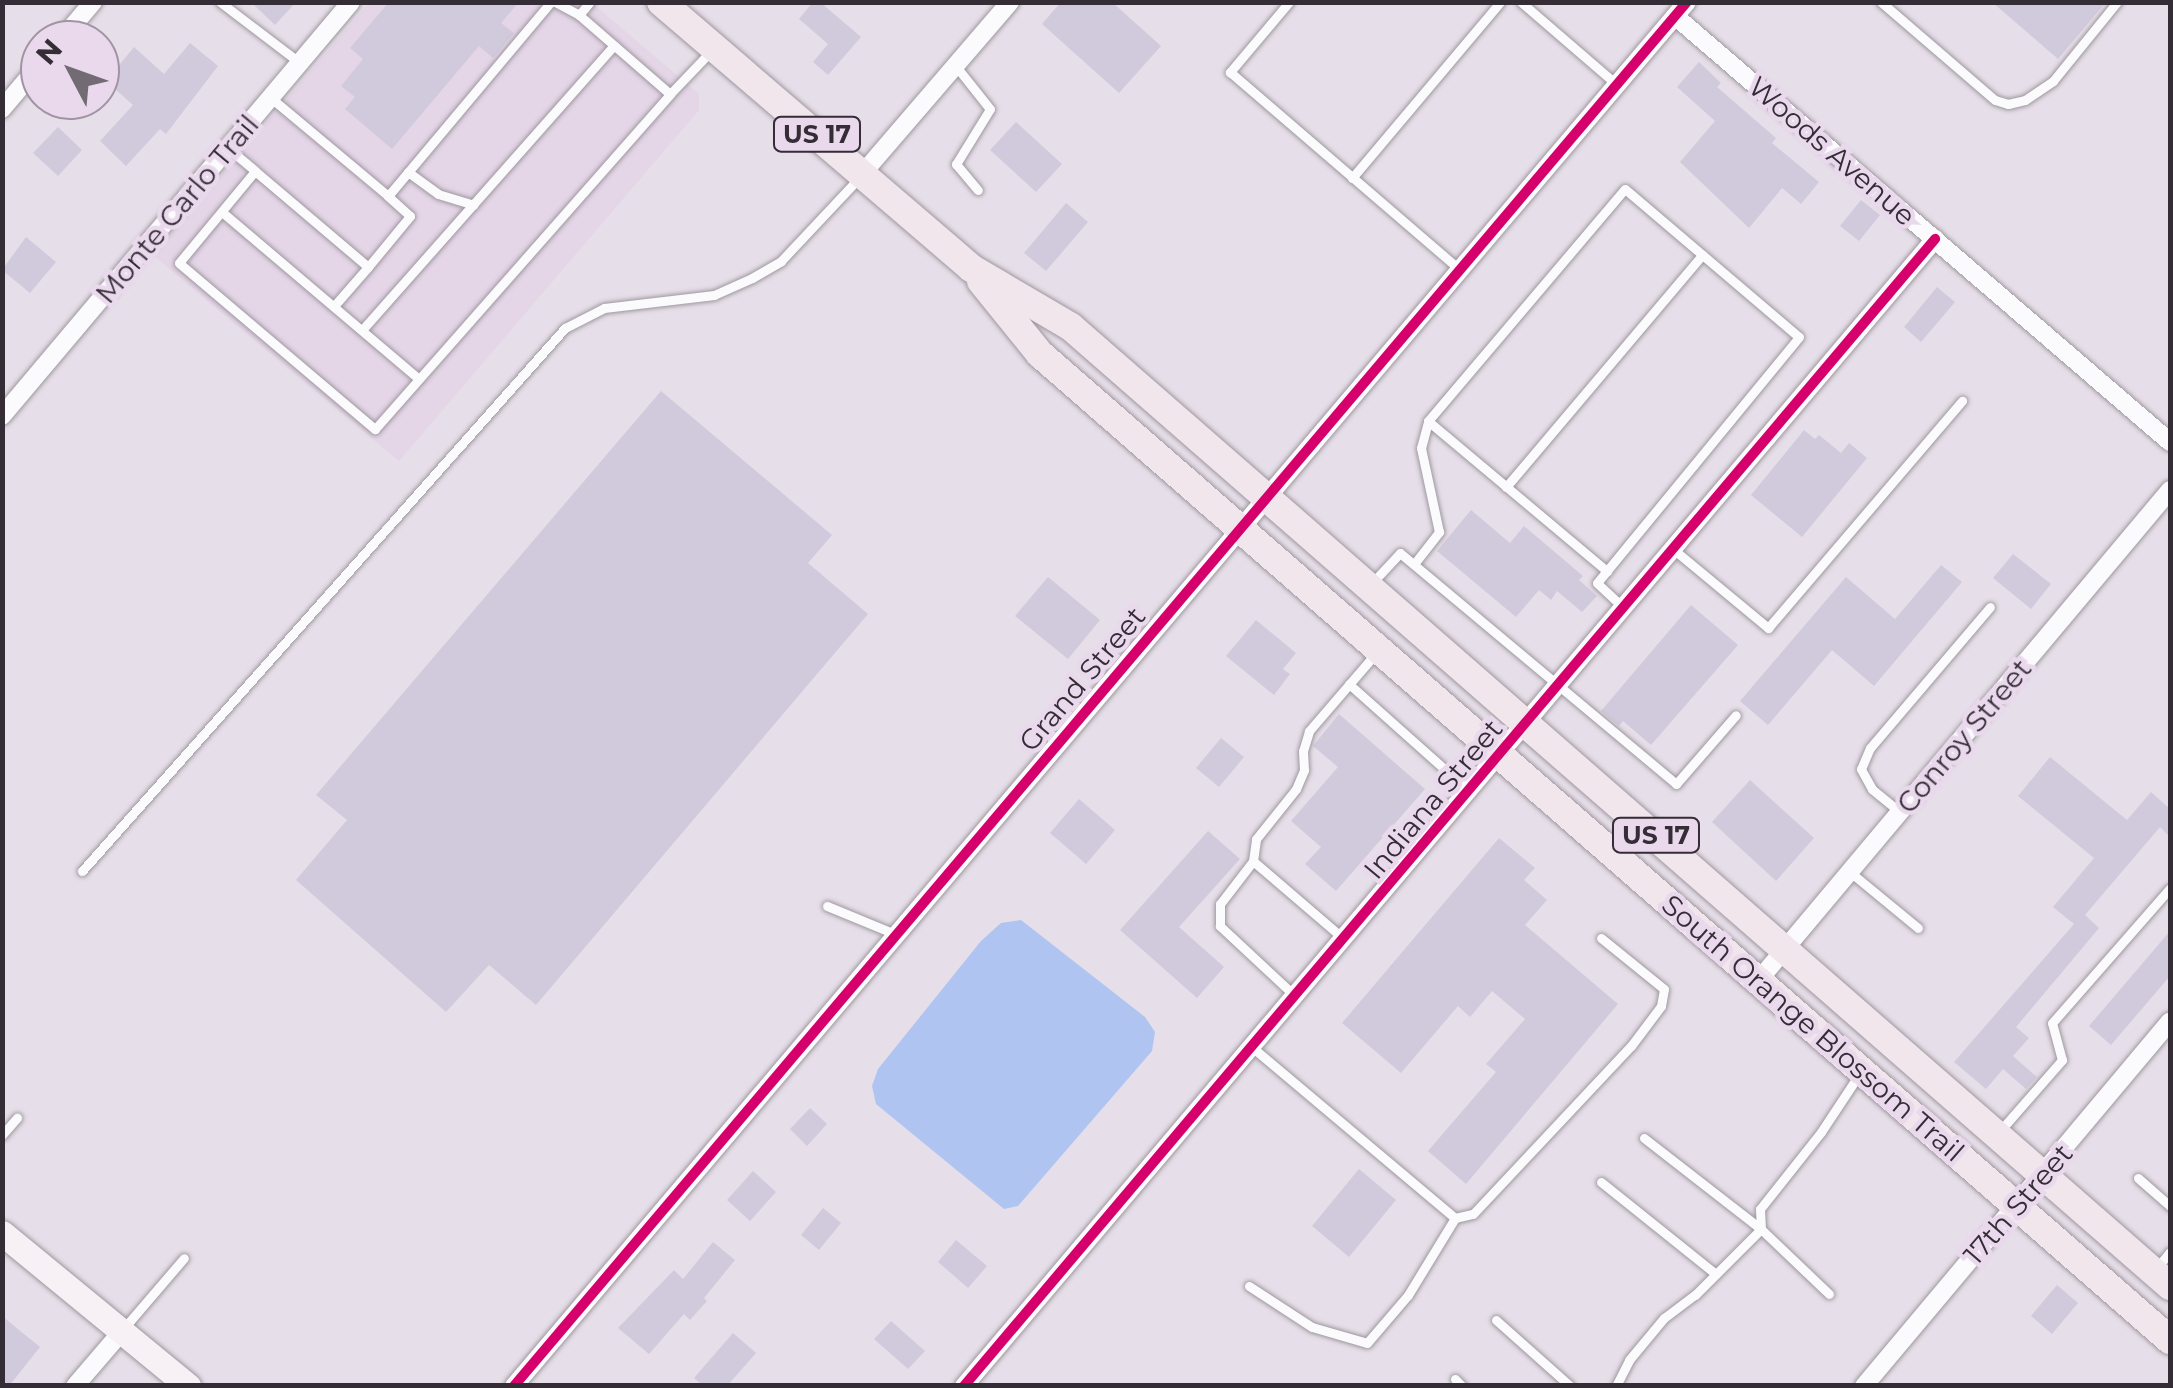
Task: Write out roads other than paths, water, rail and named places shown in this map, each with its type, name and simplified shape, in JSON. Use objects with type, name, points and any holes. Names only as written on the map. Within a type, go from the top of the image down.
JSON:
[{"type":"main road","name":"South Orange Blossom Trail","points":[[671,5],[714,48],[972,268],[1040,354],[2170,1340]]},
{"type":"main road","name":"South Orange Blossom Trail","points":[[972,268],[1070,327],[1528,721],[2042,1174],[2165,1269]]},
{"type":"street","name":"Monte Carlo Trail","points":[[2,416],[351,2]]},
{"type":"street","points":[[863,172],[1010,2]]},
{"type":"street","name":"Grand Street","points":[[514,1386],[1681,9]]},
{"type":"street","name":"Woods Avenue","points":[[1681,9],[1935,238],[2170,442]]},
{"type":"street","points":[[2,108],[20,87]]},
{"type":"street","name":"Indiana Street","points":[[964,1386],[1935,238]]},
{"type":"street","name":"Conroy Street","points":[[1758,981],[2170,490]]},
{"type":"street","name":"17th Street","points":[[1864,1386],[2170,1021]]},
{"type":"street","points":[[2,1232],[188,1386]]},
{"type":"street","points":[[75,1386],[123,1330]]},
{"type":"lane","points":[[220,2],[300,63]]},
{"type":"lane","points":[[388,196],[553,2],[580,14],[670,94]]},
{"type":"lane","points":[[580,14],[590,2]]},
{"type":"lane","points":[[1290,2],[1230,72],[1460,270]]},
{"type":"lane","points":[[1352,178],[1500,2]]},
{"type":"lane","points":[[1521,2],[1617,85]]},
{"type":"lane","points":[[1881,2],[1995,100],[2008,104],[2025,100],[2052,80],[2117,2]]},
{"type":"lane","points":[[362,330],[614,44]]},
{"type":"lane","points":[[254,172],[179,262],[375,429],[714,48]]},
{"type":"lane","points":[[955,65],[990,109],[956,164],[978,190]]},
{"type":"lane","points":[[271,98],[410,216],[334,306]]},
{"type":"lane","points":[[228,148],[368,267]]},
{"type":"lane","points":[[408,172],[438,194],[473,205]]},
{"type":"lane","points":[[82,872],[565,328],[604,308],[714,295],[752,278],[781,260],[863,172]]},
{"type":"lane","points":[[1414,564],[1438,532],[1421,448],[1428,421],[1625,189],[1798,337],[1597,582],[1624,608]]},
{"type":"lane","points":[[222,212],[419,379]]},
{"type":"lane","points":[[1506,487],[1702,255]]},
{"type":"lane","points":[[1674,549],[1768,628],[1962,401]]},
{"type":"lane","points":[[1428,421],[1607,571]]},
{"type":"lane","points":[[1370,586],[1400,553],[1676,784],[1736,715]]},
{"type":"lane","points":[[1900,812],[1872,789],[1862,768],[1870,748],[1990,607]]},
{"type":"lane","points":[[1296,996],[1220,926],[1220,904],[1253,860],[1256,839],[1296,789],[1304,770],[1303,751],[1309,731],[1378,650]]},
{"type":"lane","points":[[1349,684],[1469,791]]},
{"type":"lane","points":[[1253,860],[1344,939]]},
{"type":"lane","points":[[1850,872],[1918,928]]},
{"type":"lane","points":[[1997,1134],[2062,1060],[2052,1022],[2170,888]]},
{"type":"lane","points":[[827,906],[895,934]]},
{"type":"lane","points":[[1249,1286],[1312,1327],[1368,1342],[1408,1295],[1455,1218],[1473,1214],[1631,1046],[1661,1006],[1664,989],[1602,938]]},
{"type":"lane","points":[[1253,1048],[1455,1218]]},
{"type":"lane","points":[[1616,1386],[1629,1360],[1664,1318],[1760,1230],[1760,1209],[1822,1132],[1862,1071]]},
{"type":"lane","points":[[2,1135],[17,1118]]},
{"type":"lane","points":[[1644,1138],[1760,1230],[1829,1294]]},
{"type":"lane","points":[[2138,1178],[2170,1206]]},
{"type":"lane","points":[[1601,1182],[1716,1274]]},
{"type":"lane","points":[[123,1330],[184,1258]]},
{"type":"lane","points":[[1496,1320],[1570,1386]]},
{"type":"water","points":[[1021,920],[1145,1017],[1155,1032],[1152,1051],[1018,1206],[1004,1209],[876,1104],[872,1086],[878,1069],[981,941],[1001,923]]}]
